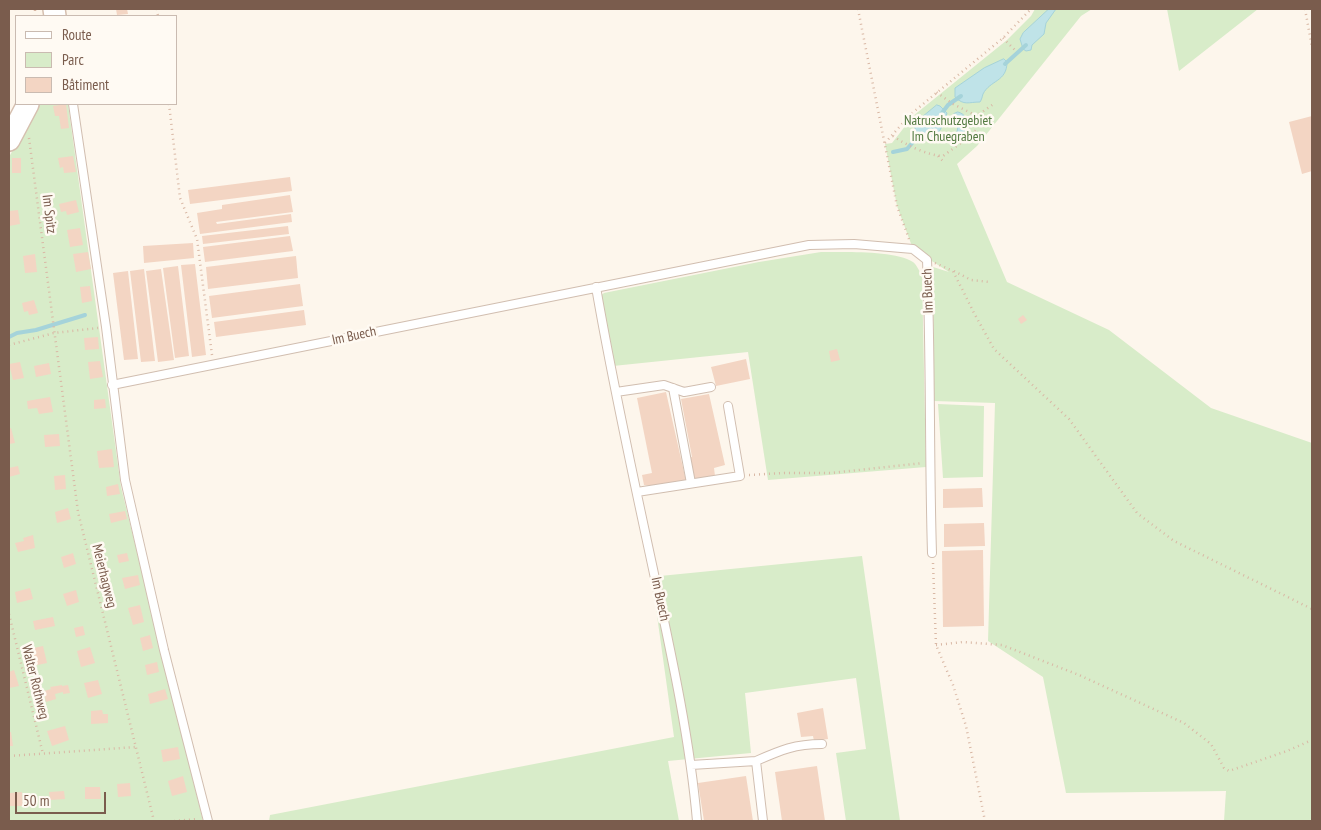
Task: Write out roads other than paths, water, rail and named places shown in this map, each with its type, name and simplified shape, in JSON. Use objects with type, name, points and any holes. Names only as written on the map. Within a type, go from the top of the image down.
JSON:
[{"type":"street","points":[[19,139],[28,105]]},
{"type":"lane","points":[[74,105],[106,327],[125,480],[164,650],[207,819]]},
{"type":"lane","name":"Im Buech","points":[[112,385],[809,244],[854,244],[913,250],[927,260],[932,553]]},
{"type":"lane","name":"Im Buech","points":[[596,287],[610,367],[667,632],[691,765],[696,821]]},
{"type":"lane","points":[[616,392],[664,385],[684,392],[711,387]]},
{"type":"lane","points":[[673,388],[691,483]]},
{"type":"lane","points":[[637,492],[740,476],[728,406]]},
{"type":"lane","points":[[691,765],[756,762],[781,750],[802,744],[822,744]]},
{"type":"lane","points":[[756,762],[763,821]]},
{"type":"water","points":[[1049,9],[1056,9],[1046,23],[1044,34],[1032,45],[1031,50],[1026,51],[1023,49],[1020,39],[1023,33]]},
{"type":"water","points":[[1004,59],[1007,62],[1004,73],[986,89],[980,102],[964,103],[955,97],[955,88],[984,68]]},
{"type":"water","points":[[937,105],[947,113],[937,134],[929,140],[917,137],[914,124]]},
{"type":"water","points":[[958,112],[966,118],[967,122],[967,128],[962,134],[957,132],[958,126],[954,114]]},
{"type":"waterway","points":[[1005,64],[1026,45]]},
{"type":"waterway","points":[[942,113],[948,105],[961,96]]},
{"type":"waterway","points":[[893,152],[907,149],[919,135]]},
{"type":"waterway","points":[[9,337],[17,333],[36,330],[85,315]]},
{"type":"park label","name":"Natruschutzgebiet Im Chuegraben","points":[[948,130]]}]
